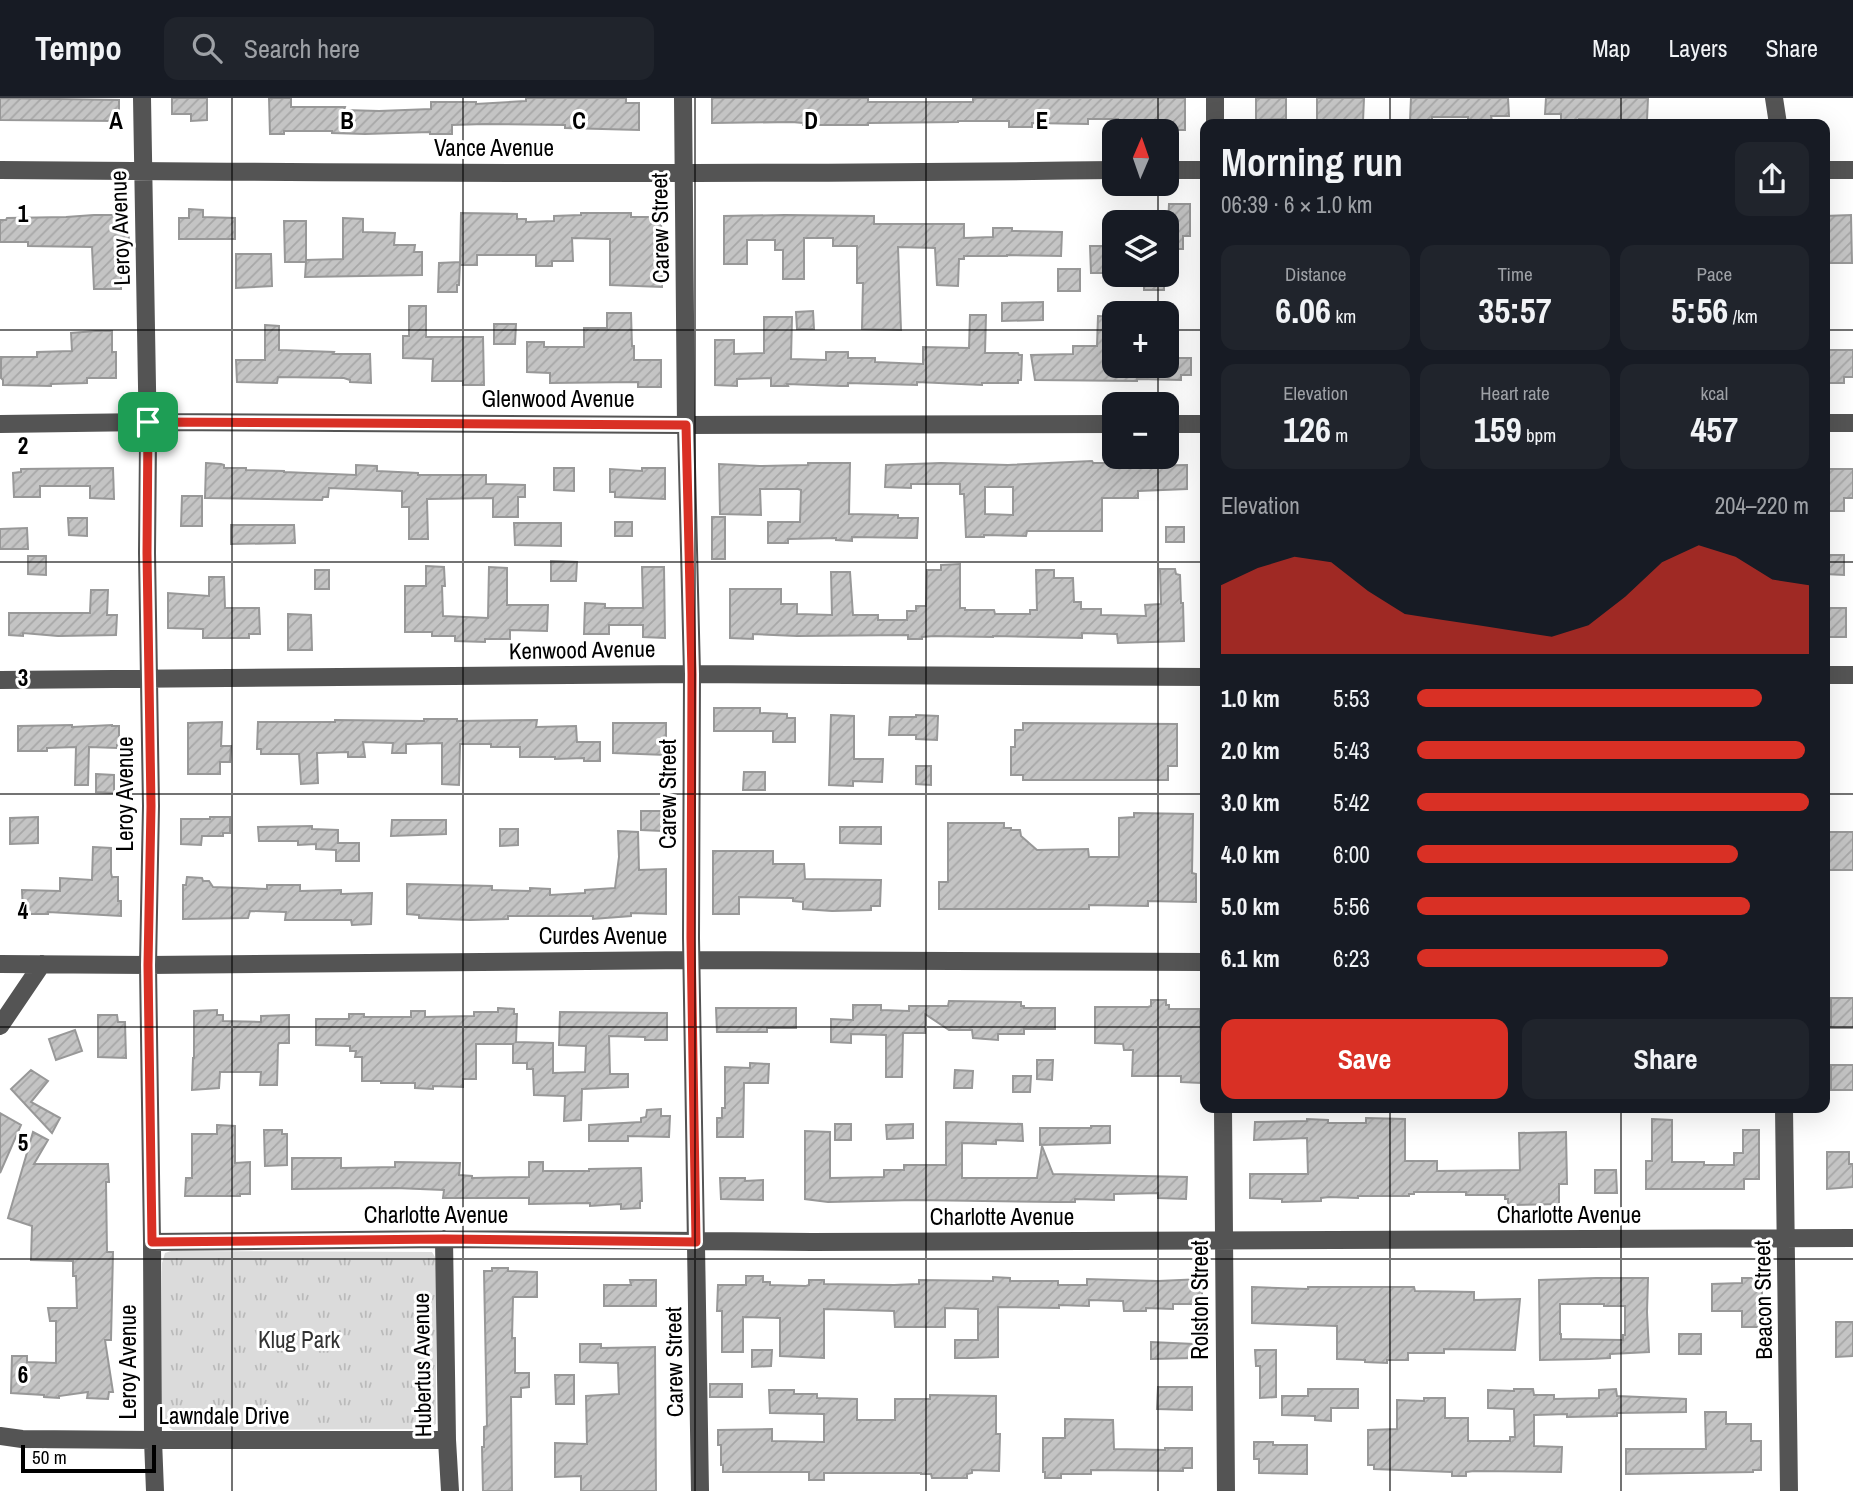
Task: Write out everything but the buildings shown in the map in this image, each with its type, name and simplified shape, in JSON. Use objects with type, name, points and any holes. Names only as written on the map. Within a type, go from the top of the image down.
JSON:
[{"type":"street","name":"Leroy Avenue","points":[[142,98],[147,300],[151,806],[148,965],[155,1491]]},
{"type":"street","name":"Carew Street","points":[[684,98],[700,1491]]},
{"type":"street","points":[[1215,98],[1215,119]]},
{"type":"street","points":[[1774,98],[1777,119]]},
{"type":"street","name":"Vance Avenue","points":[[0,170],[684,173],[1102,170]]},
{"type":"street","points":[[1180,170],[1200,170]]},
{"type":"street","points":[[1830,170],[1853,170]]},
{"type":"street","points":[[1830,423],[1853,423]]},
{"type":"street","name":"Glenwood Avenue","points":[[0,424],[1102,424]]},
{"type":"street","points":[[1179,424],[1200,424]]},
{"type":"street","name":"Kenwood Avenue","points":[[0,680],[692,674],[1200,677]]},
{"type":"street","points":[[1830,675],[1853,675]]},
{"type":"street","name":"Curdes Avenue","points":[[0,964],[692,960],[1200,962]]},
{"type":"street","points":[[0,1026],[42,964]]},
{"type":"street","name":"Rolston Street","points":[[1223,1113],[1226,1491]]},
{"type":"street","name":"Beacon Street","points":[[1784,1113],[1789,1491]]},
{"type":"street","name":"Charlotte Avenue","points":[[152,1242],[444,1239],[696,1242],[1853,1238]]},
{"type":"street","name":"Hubertus Avenue","points":[[444,1239],[450,1491]]},
{"type":"street","name":"Lawndale Drive","points":[[0,1436],[22,1439],[447,1440]]},
{"type":"green space","name":"Klug Park","points":[[432,1252],[436,1265],[436,1424],[426,1429],[173,1430],[163,1423],[162,1416],[162,1263],[165,1253]]},
{"type":"route","points":[[148,422],[686,425],[692,674],[691,938],[696,1242],[444,1239],[152,1242],[148,965],[151,806],[148,422]]}]
